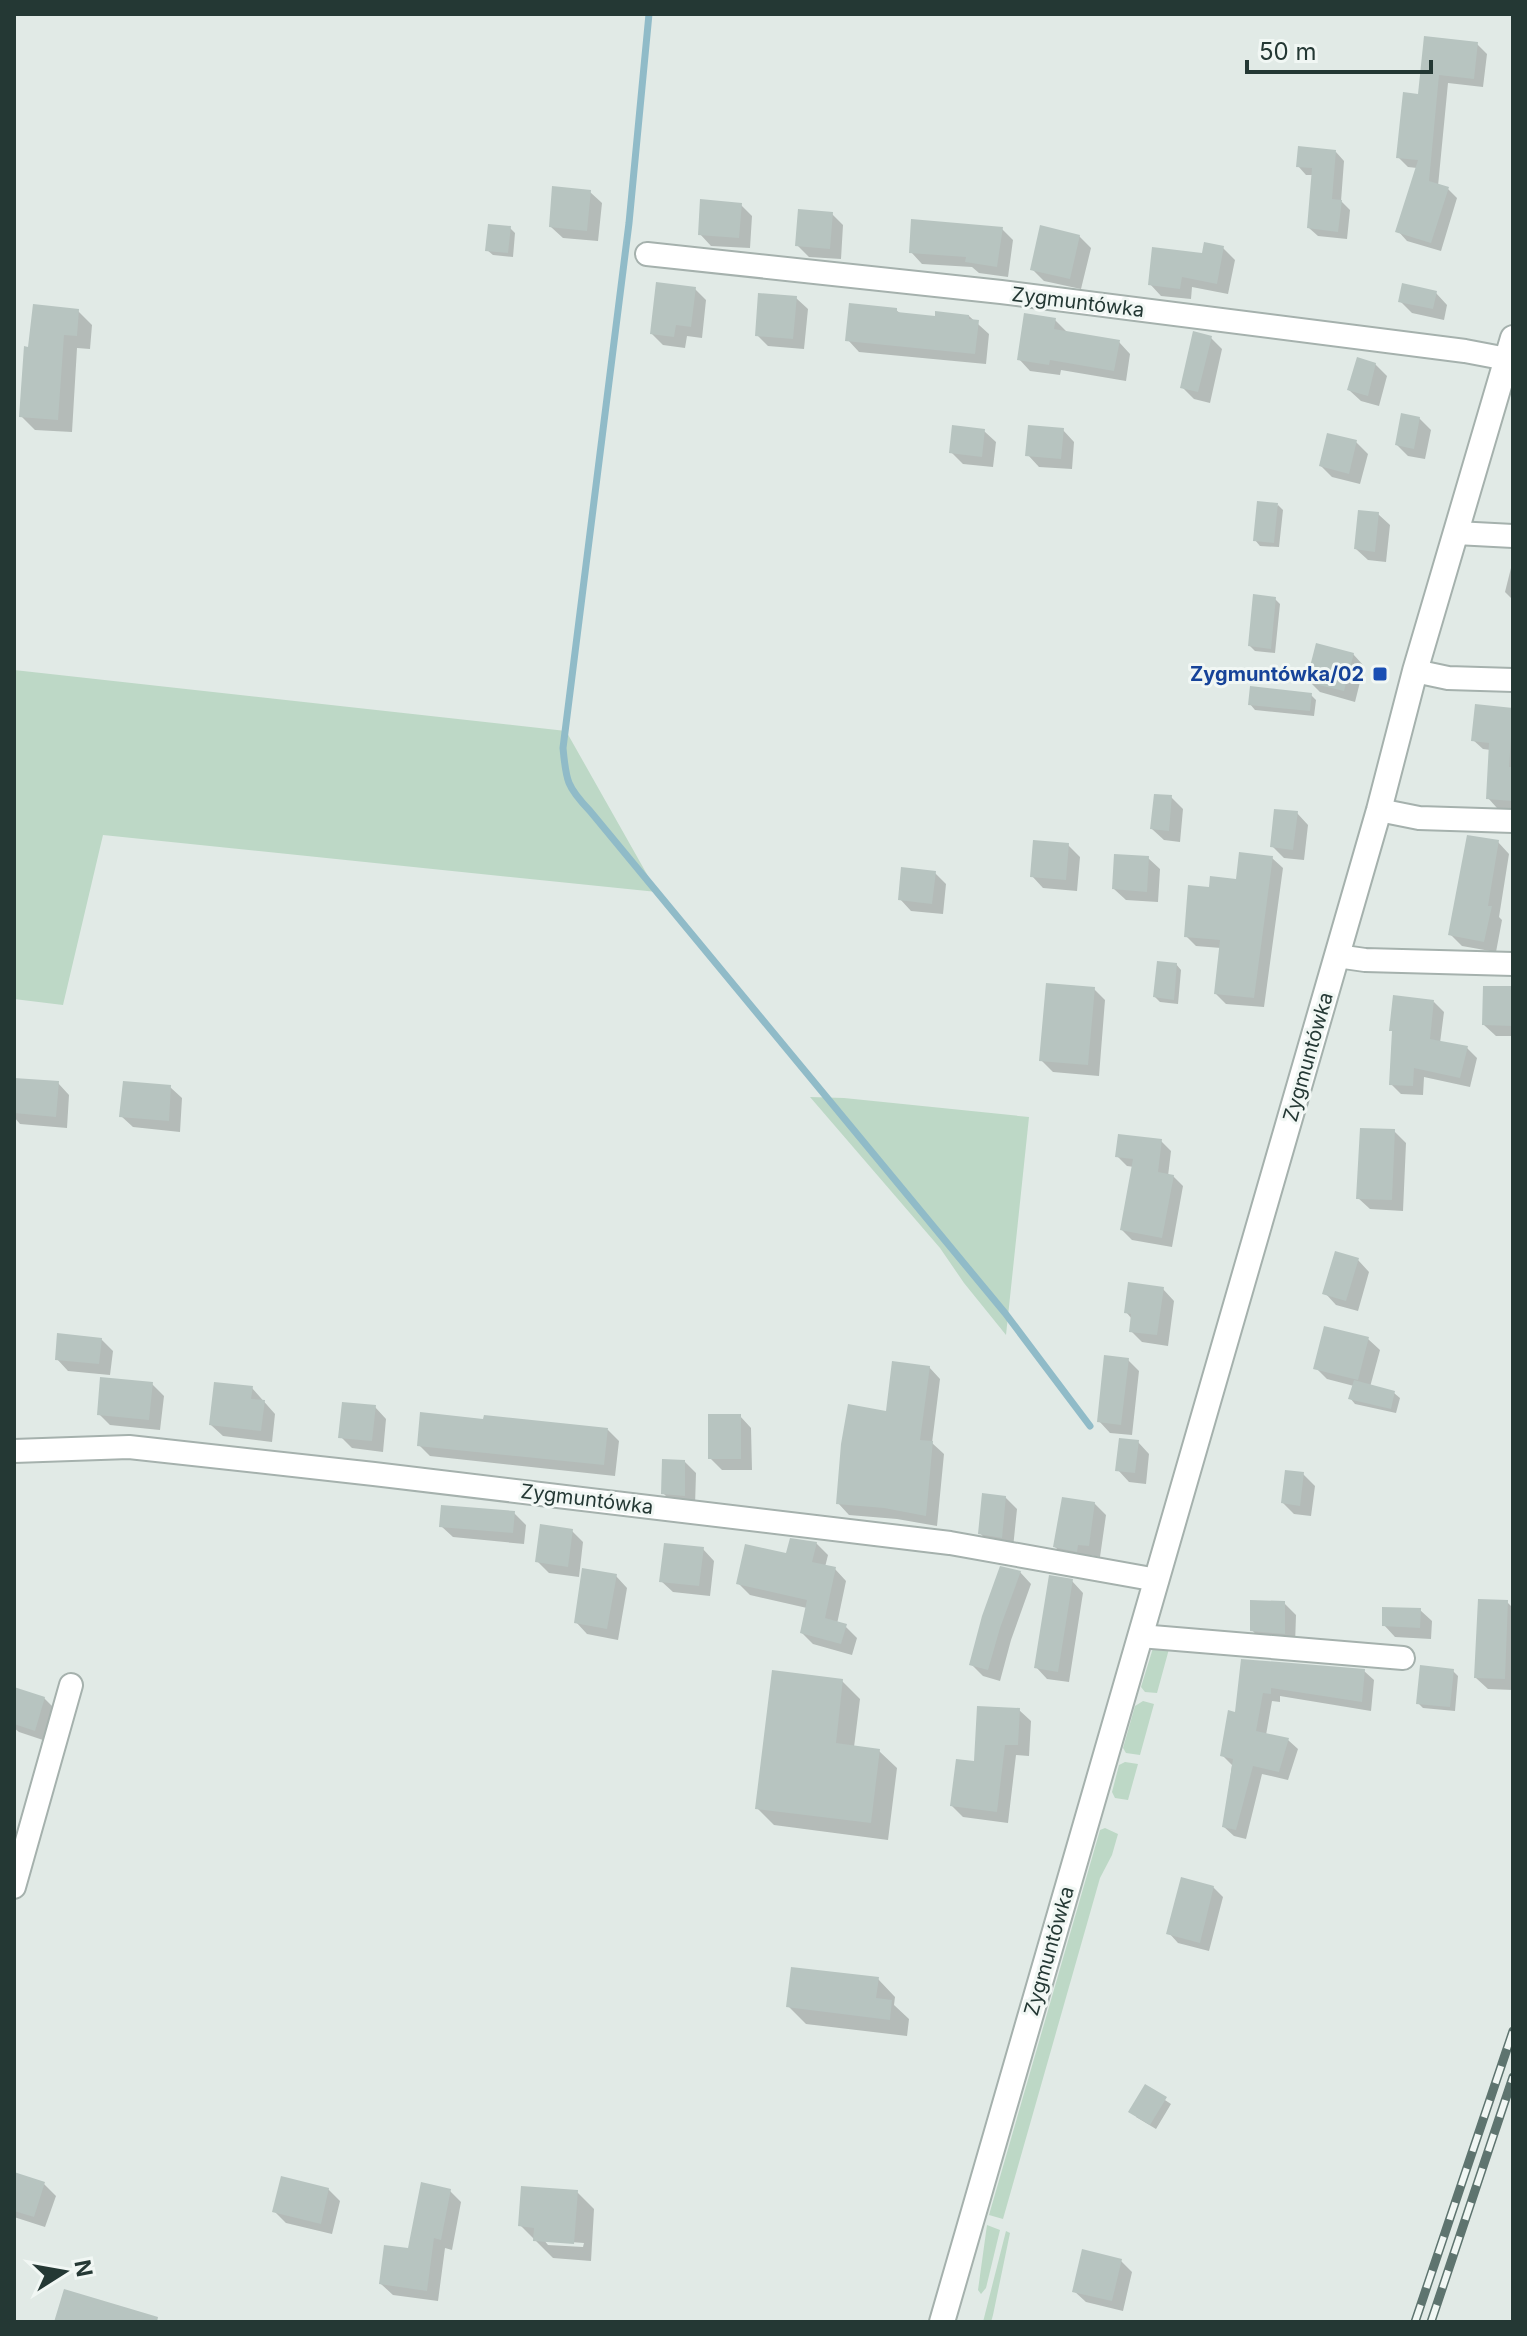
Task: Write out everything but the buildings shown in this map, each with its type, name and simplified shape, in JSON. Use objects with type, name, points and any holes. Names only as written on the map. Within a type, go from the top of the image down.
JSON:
[{"type":"street","name":"Zygmuntówka","points":[[647,254],[1017,294],[1465,351],[1510,348],[1506,387],[1456,533],[1415,671],[1379,810],[942,2322]]},
{"type":"street","points":[[1456,533],[1513,536]]},
{"type":"street","points":[[1415,671],[1448,678],[1513,680]]},
{"type":"street","points":[[1379,810],[1419,818],[1513,821]]},
{"type":"street","points":[[1337,956],[1373,961],[1513,964]]},
{"type":"street","name":"Zygmuntówka","points":[[14,1451],[129,1447],[374,1474],[950,1543],[1157,1580]]},
{"type":"street","points":[[1140,1636],[1403,1658]]},
{"type":"street","points":[[14,1887],[71,1685]]},
{"type":"green space","points":[[14,670],[566,731],[657,892],[103,835],[63,1005],[14,999]]},
{"type":"green space","points":[[810,1097],[1029,1117],[1006,1335],[940,1248]]},
{"type":"green space","points":[[1153,1648],[1169,1649],[1157,1693],[1145,1692],[1141,1687]]},
{"type":"green space","points":[[1143,1701],[1154,1704],[1140,1755],[1126,1753],[1123,1748],[1135,1706]]},
{"type":"green space","points":[[1125,1762],[1138,1764],[1128,1800],[1115,1798],[1112,1792],[1119,1765]]},
{"type":"green space","points":[[1105,1828],[1118,1834],[1100,1878],[1003,2219],[989,2215],[1100,1830]]},
{"type":"green space","points":[[987,2225],[1000,2230],[986,2288],[981,2294],[978,2290]]},
{"type":"green space","points":[[1006,2231],[1010,2233],[993,2315],[991,2322],[983,2322]]},
{"type":"waterway","points":[[649,14],[629,223],[563,748],[567,776],[576,796],[1005,1313],[1090,1426]]},
{"type":"railway","points":[[1415,2322],[1513,2031]]},
{"type":"railway","points":[[1431,2322],[1513,2077]]},
{"type":"place","name":"Zygmuntówka/02","points":[[1380,674]]}]
